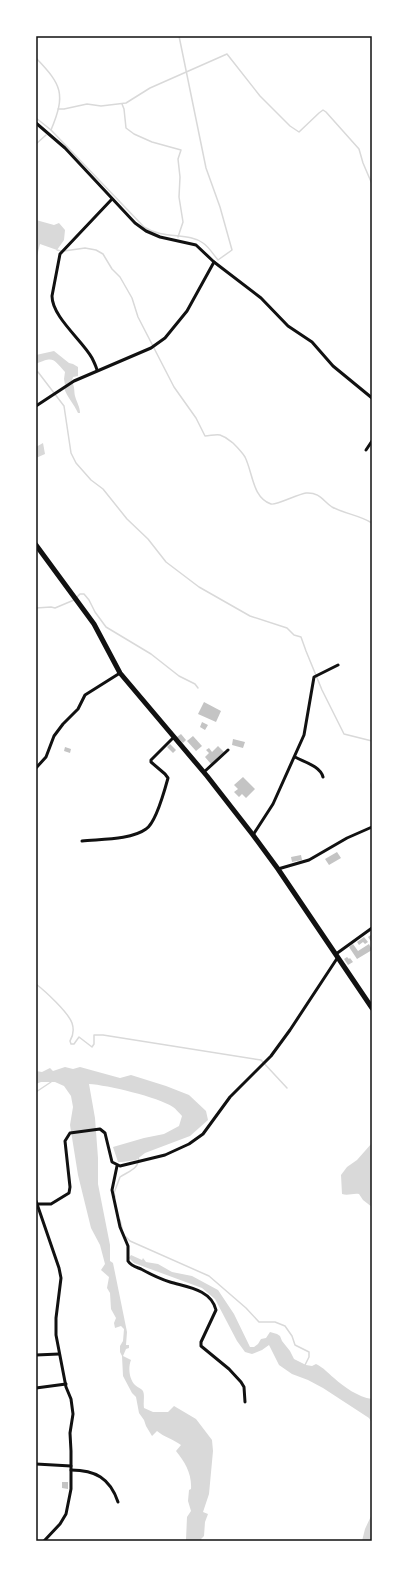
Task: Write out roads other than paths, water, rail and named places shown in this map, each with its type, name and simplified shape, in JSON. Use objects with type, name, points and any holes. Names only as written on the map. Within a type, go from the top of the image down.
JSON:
[{"type":"highway","points":[[36,545],[76,602],[94,624],[120,673],[204,772],[278,869],[372,1008]]},
{"type":"street","points":[[36,123],[65,148],[135,223],[146,231],[160,237],[196,245],[214,262],[261,298],[288,326],[312,342],[333,366],[372,398]]},
{"type":"street","points":[[97,370],[92,358],[57,311],[52,300],[60,254],[63,249],[72,242],[112,199]]},
{"type":"street","points":[[36,406],[74,381],[156,345],[171,332],[187,311],[214,262]]},
{"type":"street","points":[[366,450],[372,441]]},
{"type":"street","points":[[253,836],[273,804],[304,736],[314,678],[338,665]]},
{"type":"street","points":[[36,768],[46,757],[54,736],[63,724],[78,709],[85,695],[120,673]]},
{"type":"street","points":[[82,841],[123,837],[147,829],[153,820],[168,778],[151,762],[151,760],[174,737]]},
{"type":"street","points":[[204,772],[228,750]]},
{"type":"street","points":[[295,757],[313,766],[322,773],[323,777]]},
{"type":"street","points":[[278,869],[309,860],[347,838],[372,827]]},
{"type":"street","points":[[44,1541],[60,1524],[66,1514],[69,1503],[71,1468],[70,1433],[73,1414],[71,1399],[66,1384],[56,1335],[56,1318],[61,1278],[59,1268],[36,1202],[51,1204],[67,1194],[69,1182],[65,1141],[70,1133],[100,1129],[105,1134],[112,1162],[118,1166],[165,1155],[189,1144],[203,1134],[230,1097],[271,1056],[290,1030],[337,956],[372,928]]},
{"type":"street","points":[[118,1166],[112,1190],[120,1227],[128,1246],[128,1261],[132,1265],[162,1279],[191,1287],[203,1293],[213,1303],[216,1310],[201,1342],[201,1346],[229,1369],[241,1382],[244,1387],[245,1402]]},
{"type":"street","points":[[36,1355],[60,1354]]},
{"type":"street","points":[[36,1388],[66,1384]]},
{"type":"street","points":[[36,1464],[93,1472],[111,1486],[118,1502]]},
{"type":"waterway","points":[[36,118],[51,130],[144,227],[152,231],[168,235],[197,240],[207,246],[218,260],[232,250],[220,207],[206,168],[179,36]]},
{"type":"waterway","points":[[58,109],[87,104],[101,106],[126,103],[150,88],[227,54],[260,96],[290,126],[299,132],[323,110],[326,112],[359,149],[372,184]]},
{"type":"waterway","points":[[36,58],[45,67],[56,83],[59,91],[59,107],[51,130]]},
{"type":"waterway","points":[[122,104],[126,128],[134,134],[152,142],[181,150],[178,159],[180,177],[179,197],[183,222],[178,237]]},
{"type":"waterway","points":[[36,144],[46,135]]},
{"type":"waterway","points":[[64,251],[85,248],[96,250],[103,254],[112,269],[120,277],[132,298],[138,317],[174,387],[196,418],[205,436],[220,435],[229,440],[238,448],[248,463],[254,484],[260,496],[265,501],[273,504],[302,494],[311,493],[318,495],[332,507],[372,523]]},
{"type":"waterway","points":[[57,250],[61,251]]},
{"type":"waterway","points":[[36,372],[38,372],[64,406],[71,453],[76,463],[91,480],[103,489],[127,519],[148,539],[166,562],[199,587],[250,616],[287,628],[294,635],[301,637],[322,690],[344,734],[372,741]]},
{"type":"waterway","points":[[77,597],[80,594],[84,594],[106,627],[151,654],[179,676],[195,684],[198,688]]},
{"type":"waterway","points":[[36,608],[55,608],[74,600]]},
{"type":"waterway","points":[[372,781],[372,793]]},
{"type":"waterway","points":[[36,984],[56,1002],[70,1018],[73,1028],[70,1041],[71,1044],[74,1044],[79,1037],[92,1047],[94,1044],[94,1035],[103,1035],[261,1060],[287,1088]]},
{"type":"waterway","points":[[36,1092],[51,1082]]},
{"type":"waterway","points":[[115,1197],[114,1193],[120,1177],[138,1164],[138,1156]]},
{"type":"waterway","points":[[120,1220],[122,1228]]},
{"type":"waterway","points":[[126,1237],[130,1241],[209,1276],[246,1308],[259,1322],[275,1322],[285,1326],[292,1336],[295,1345],[309,1352],[309,1357],[305,1365]]}]
